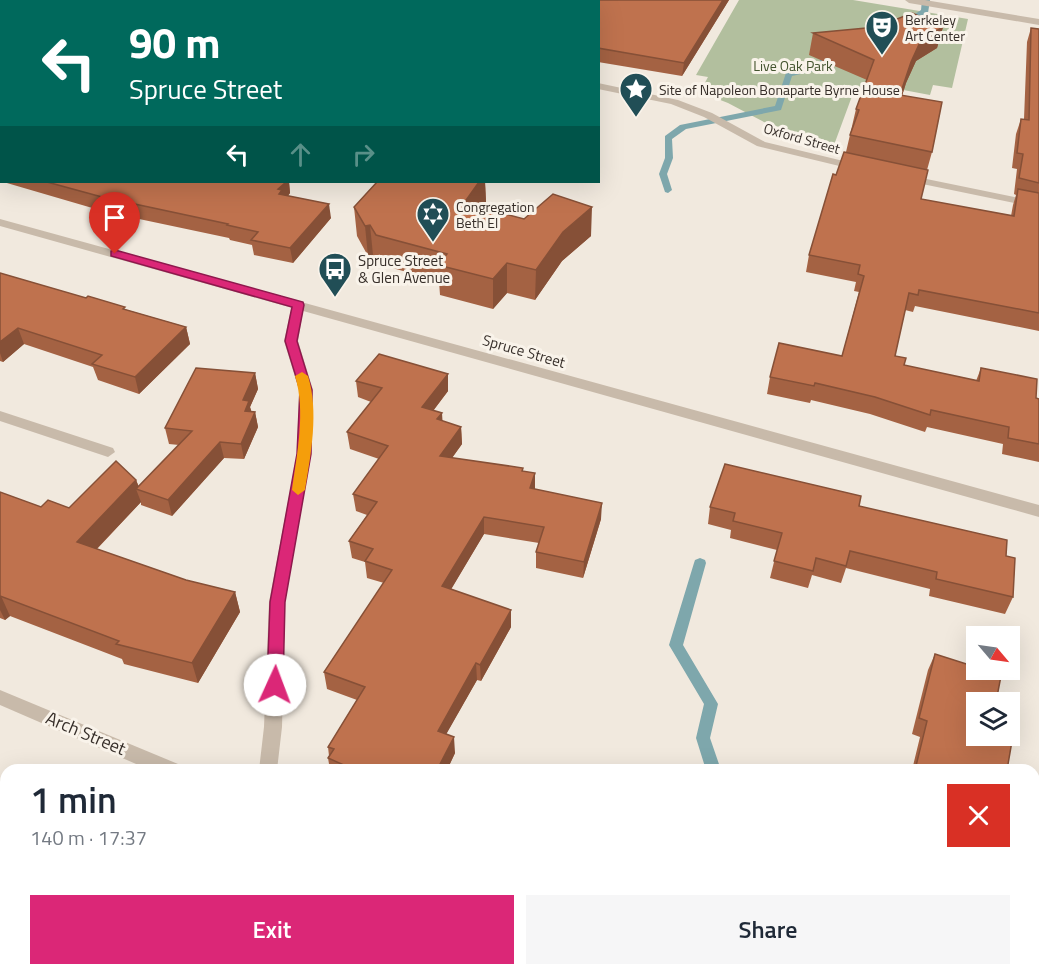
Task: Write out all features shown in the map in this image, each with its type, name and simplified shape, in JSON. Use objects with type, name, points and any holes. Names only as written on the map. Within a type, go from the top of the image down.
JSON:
[{"type":"street","points":[[909,0],[1039,21]]},
{"type":"street","name":"Oxford Street","points":[[600,86],[674,102],[711,117],[760,144],[876,172]]},
{"type":"street","points":[[900,176],[1039,205]]},
{"type":"street","name":"Spruce Street","points":[[0,222],[1039,511]]},
{"type":"street","points":[[269,764],[273,727],[277,602],[304,454],[306,390],[291,341],[298,305]]},
{"type":"street","points":[[0,416],[108,452]]},
{"type":"street","name":"Arch Street","points":[[0,697],[157,764]]},
{"type":"green space","name":"Live Oak Park","points":[[739,0],[853,0],[968,19],[952,88],[933,85],[930,95],[898,89],[895,95],[855,88],[834,145],[785,133],[728,103],[700,92],[708,77],[696,75]]},
{"type":"building","points":[[600,0],[723,0],[684,63],[600,48]]},
{"type":"building","points":[[912,13],[943,27],[921,40],[900,95],[942,102],[932,152],[850,135],[859,110],[856,109],[874,60],[813,33],[877,27]]},
{"type":"building","points":[[1031,28],[1039,29],[1039,183],[1019,178],[1023,154],[1017,153],[1021,119],[1029,120]]},
{"type":"building","points":[[844,152],[928,170],[921,199],[1014,216],[1018,189],[1039,193],[1039,313],[919,290],[918,295],[909,293],[895,356],[906,358],[904,365],[979,381],[981,368],[1037,379],[1039,444],[1008,438],[1009,427],[931,410],[930,415],[875,397],[815,383],[814,386],[770,377],[779,343],[842,356],[864,276],[858,274],[860,265],[809,255],[833,174],[836,175]]},
{"type":"building","points":[[51,183],[285,183],[278,189],[282,190],[279,194],[329,204],[290,248],[251,240],[258,232],[102,197]]},
{"type":"building","points":[[376,183],[478,183],[464,203],[524,219],[553,194],[592,207],[563,232],[536,270],[507,263],[493,279],[438,265],[447,254],[376,235],[370,225],[365,226],[354,207]]},
{"type":"building","points":[[0,273],[86,298],[88,296],[125,307],[123,309],[186,327],[135,377],[92,364],[102,355],[18,328],[0,342]]},
{"type":"building","points":[[379,354],[448,374],[422,407],[442,413],[437,419],[461,427],[440,456],[523,468],[522,471],[535,473],[530,488],[602,503],[584,562],[536,552],[544,527],[484,517],[442,586],[511,610],[480,665],[476,663],[438,731],[454,737],[440,764],[342,764],[328,758],[334,749],[328,747],[365,687],[324,672],[392,570],[365,561],[373,549],[349,541],[377,502],[353,494],[388,446],[347,432],[382,388],[356,381]]},
{"type":"building","points":[[196,368],[255,373],[243,400],[249,401],[245,411],[255,412],[241,444],[220,442],[168,500],[136,489],[192,431],[165,428]]},
{"type":"building","points":[[116,461],[136,480],[77,542],[186,580],[235,592],[192,663],[116,644],[119,641],[0,596],[0,492],[41,507],[48,500],[69,508]]},
{"type":"building","points":[[725,464],[861,496],[859,506],[1007,540],[1006,556],[1015,558],[1013,597],[936,579],[937,572],[850,551],[846,566],[816,558],[813,571],[774,561],[782,533],[733,521],[735,513],[710,507]]},
{"type":"building","points":[[935,654],[966,664],[966,680],[1000,680],[998,692],[966,692],[966,746],[1011,746],[1008,764],[916,764],[927,721],[919,718]]},
{"type":"waterway","points":[[906,24],[925,11],[926,0]]},
{"type":"waterway","points":[[668,190],[663,174],[669,158],[668,138],[683,127],[778,108],[789,75],[819,67],[833,51]]},
{"type":"waterway","points":[[700,563],[676,645],[711,704],[703,738],[712,764]]},
{"type":"slow traffic","points":[[298,490],[304,454],[306,390],[302,376]]},
{"type":"place","name":"Berkeley Art Center","points":[[882,56]]},
{"type":"place","name":"Site of Napoleon Bonaparte Byrne House","points":[[636,118]]},
{"type":"place","name":"Congregation Beth El","points":[[433,243]]},
{"type":"place","name":"Spruce Street & Glen Avenue","points":[[335,298]]},
{"type":"route","points":[[115,254],[298,305],[291,341],[306,390],[304,454],[277,602],[275,685]]}]
